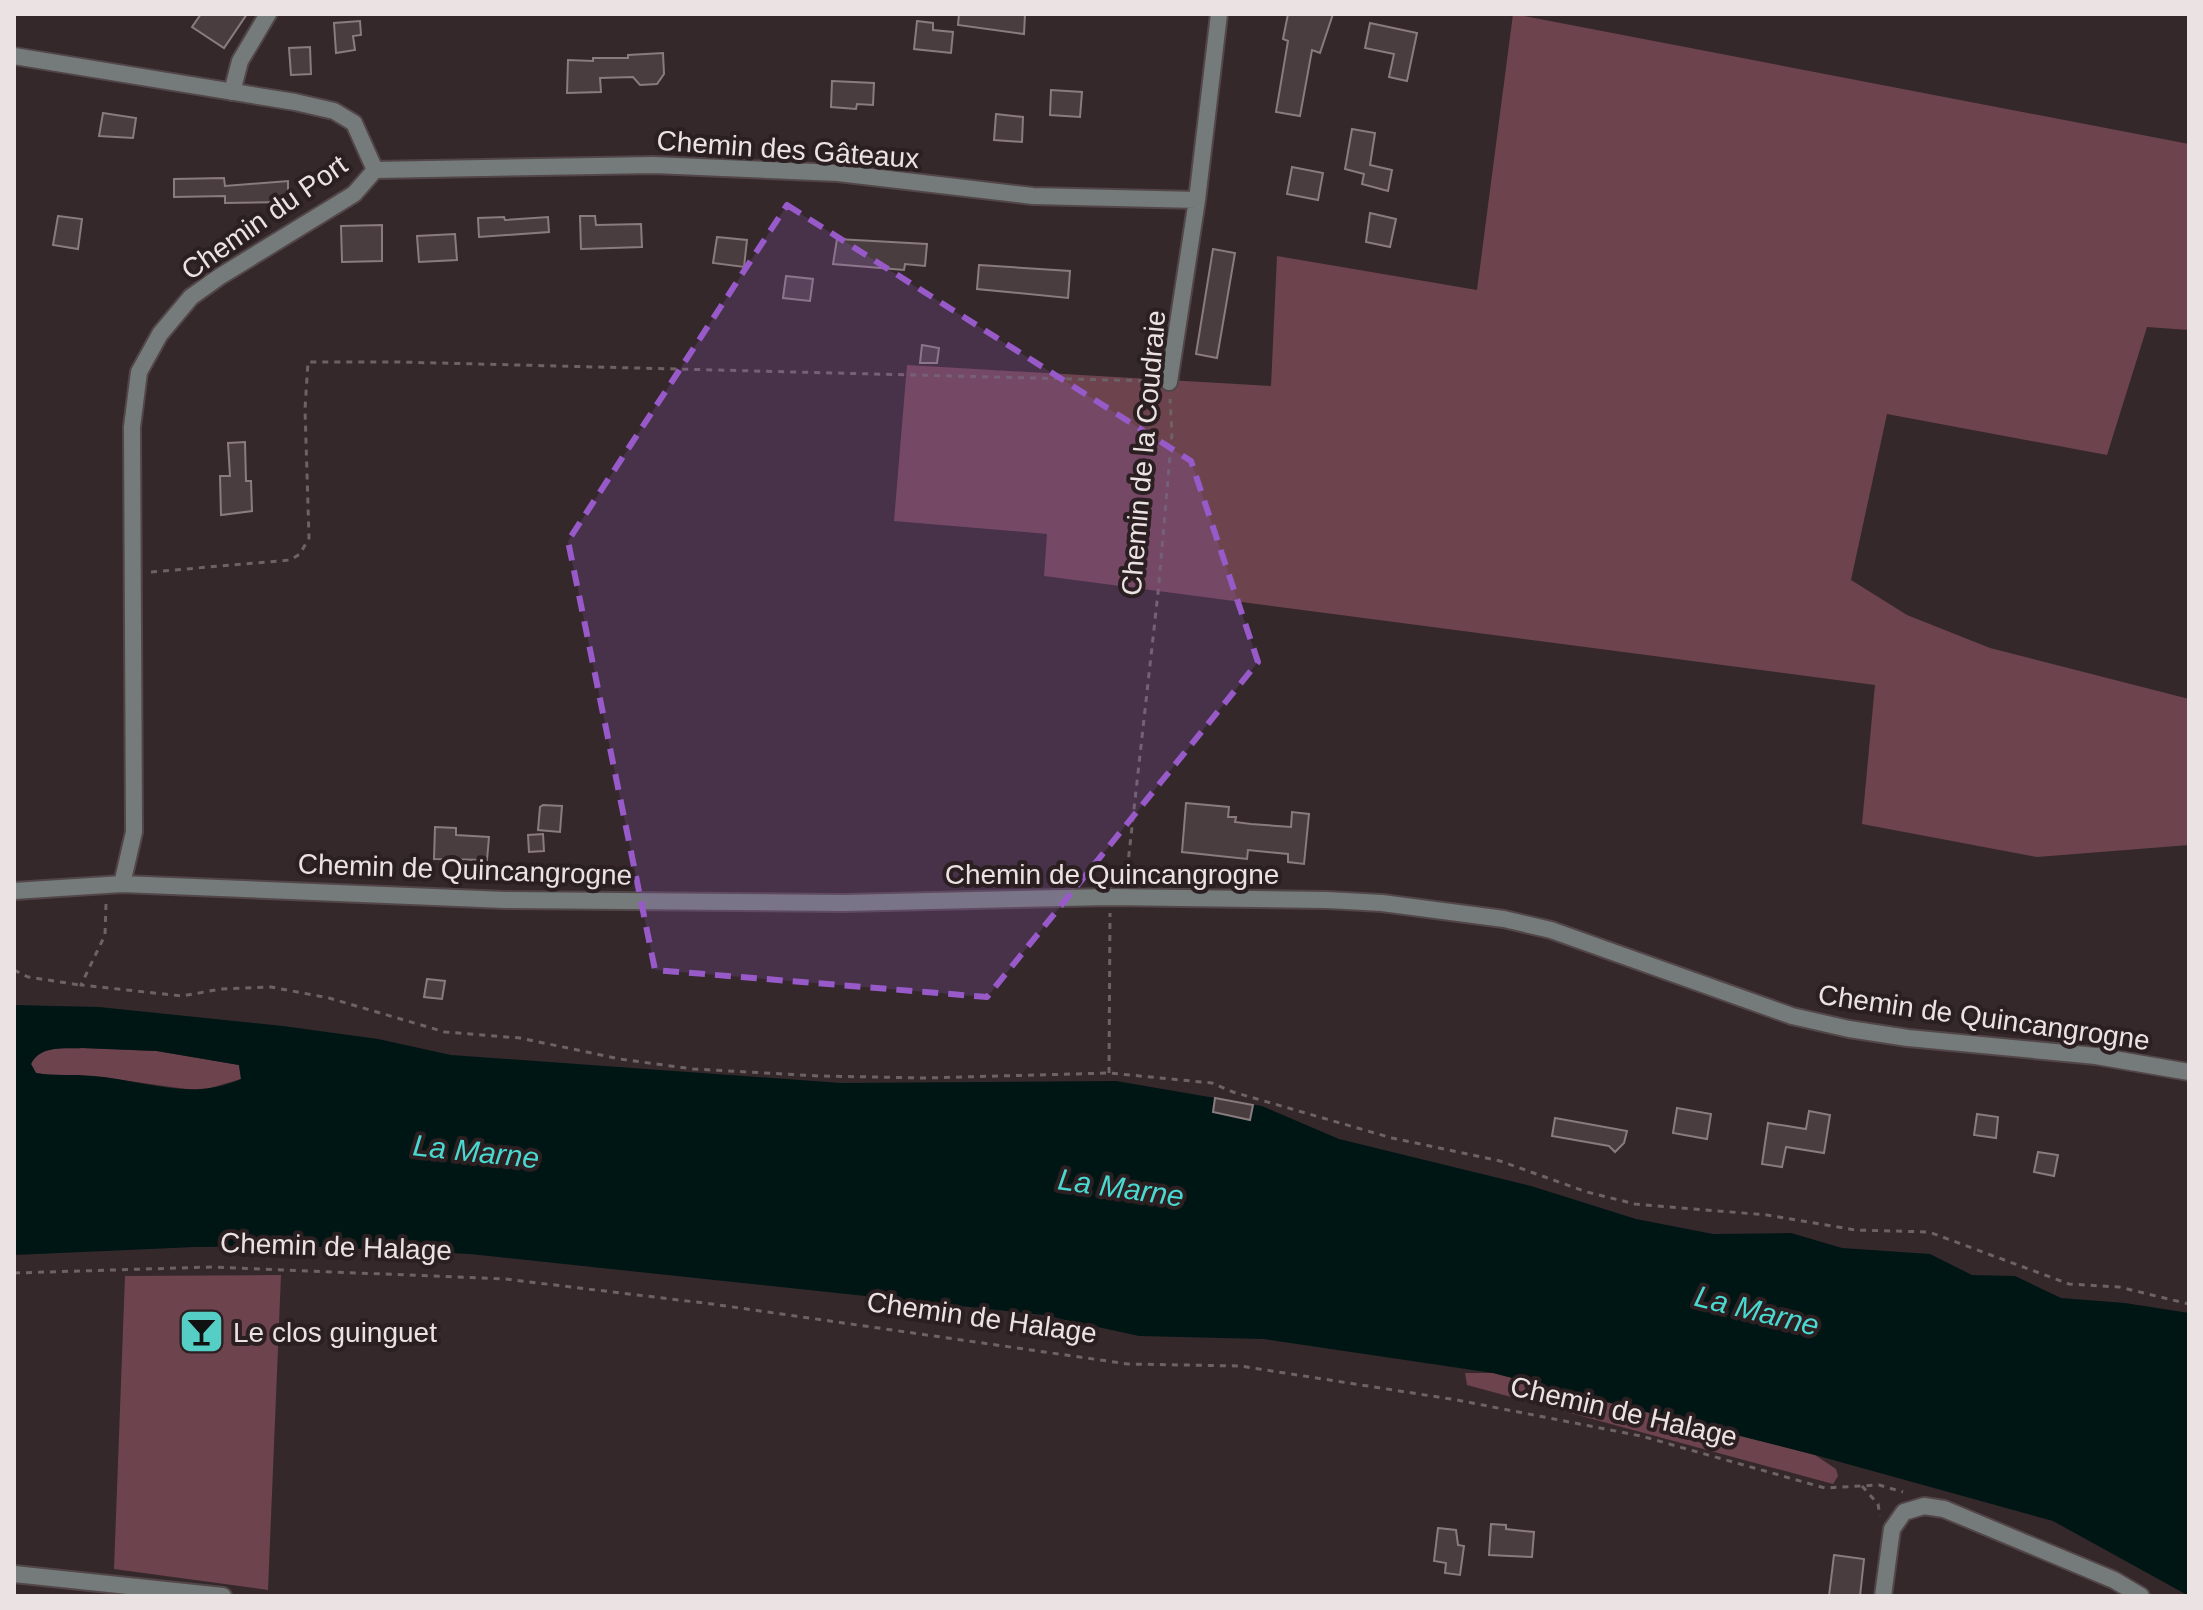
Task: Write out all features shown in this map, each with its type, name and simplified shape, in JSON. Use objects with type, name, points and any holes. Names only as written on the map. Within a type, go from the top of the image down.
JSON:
[{"type":"street","points":[[232,92],[240,61],[268,14]]},
{"type":"street","name":"Chemin de la Coudraie","points":[[1169,382],[1197,200],[1219,14]]},
{"type":"street","name":"Chemin du Port","points":[[14,56],[334,111],[354,123],[375,170],[354,194],[191,297],[160,334],[139,372],[132,427],[134,832],[114,884]]},
{"type":"street","name":"Chemin des Gâteaux","points":[[375,170],[653,165],[838,173],[1033,196],[1197,200]]},
{"type":"street","name":"Chemin de Quincangrogne","points":[[14,891],[114,884],[505,900],[844,903],[1117,897],[1327,900],[1432,908],[1551,930],[1792,1016],[1849,1029],[1908,1038],[2096,1056],[2189,1072]]},
{"type":"street","points":[[1883,1596],[1892,1529],[1904,1512],[1924,1506],[1944,1509],[2114,1580],[2141,1596]]},
{"type":"street","points":[[14,1574],[223,1596]]},
{"type":"path","points":[[133,574],[290,560],[300,554],[309,538],[305,409],[308,362],[1169,382]]},
{"type":"path","name":"Chemin de la Coudraie","points":[[1109,1073],[1117,897],[1161,564],[1172,433],[1169,382]]},
{"type":"path","points":[[81,985],[105,935],[114,884]]},
{"type":"path","points":[[14,970],[28,977],[182,996],[221,989],[271,987],[329,998],[445,1032],[520,1038],[620,1059],[693,1069],[882,1078],[992,1078],[1109,1073],[1212,1083],[1233,1092],[1392,1138],[1500,1161],[1587,1192],[1635,1204],[1767,1215],[1855,1230],[1929,1232],[2069,1284],[2119,1287],[2189,1304]]},
{"type":"path","name":"Chemin de Halage","points":[[14,1273],[212,1267],[505,1279],[712,1304],[1128,1364],[1240,1366],[1457,1400],[1641,1436],[1825,1488],[1879,1485],[1920,1497],[1924,1506]]},
{"type":"highlighted area","points":[[787,205],[1191,461],[1258,662],[987,997],[655,970],[568,541]]},
{"type":"shaded area","points":[[1513,14],[2189,144],[2189,330],[2147,327],[2107,455],[1887,414],[1851,580],[1907,615],[1990,648],[2189,699],[2189,845],[2037,857],[1862,824],[1875,685],[1044,576],[1047,534],[894,521],[907,365],[1271,386],[1277,256],[1477,290]]},
{"type":"shaded area","points":[[82,1048],[156,1051],[239,1065],[241,1079],[200,1091],[93,1076],[53,1076],[36,1073],[31,1064],[46,1051]]},
{"type":"shaded area","points":[[281,1275],[268,1590],[114,1569],[125,1276]]},
{"type":"shaded area","points":[[1465,1373],[1493,1373],[1815,1455],[1836,1469],[1838,1476],[1833,1484],[1467,1385]]},
{"type":"water","name":"La Marne","points":[[14,1005],[99,1007],[283,1026],[378,1039],[451,1055],[841,1083],[1116,1081],[1262,1106],[1339,1139],[1531,1186],[1636,1219],[1713,1234],[1791,1233],[1842,1248],[1930,1254],[1972,1275],[2015,1276],[2061,1298],[2125,1303],[2189,1313],[2189,1596],[2053,1521],[1815,1455],[1493,1373],[1264,1339],[1139,1336],[1043,1315],[470,1254],[300,1246],[14,1255]],"holes":[[[60,1048],[157,1051],[239,1065],[241,1079],[203,1089],[167,1088],[112,1078],[36,1073],[31,1064],[40,1054]]]},
{"type":"building","points":[[201,14],[247,14],[224,48],[192,27]]},
{"type":"building","points":[[959,14],[1025,14],[1024,34],[958,25]]},
{"type":"building","points":[[1288,14],[1333,14],[1320,53],[1312,50],[1300,116],[1276,112],[1288,41],[1283,39]]},
{"type":"building","points":[[360,21],[361,35],[353,36],[355,50],[336,53],[334,23]]},
{"type":"building","points":[[917,21],[933,23],[933,30],[953,32],[951,53],[914,49]]},
{"type":"building","points":[[1370,23],[1417,33],[1407,81],[1389,77],[1394,54],[1365,48]]},
{"type":"building","points":[[310,47],[311,74],[291,75],[289,48]]},
{"type":"building","points":[[663,53],[664,74],[657,84],[640,85],[633,77],[600,78],[601,92],[567,93],[568,60],[593,61],[593,58],[628,58],[628,55]]},
{"type":"building","points":[[832,81],[874,83],[873,105],[857,104],[856,109],[831,107]]},
{"type":"building","points":[[1051,90],[1082,92],[1080,117],[1050,115]]},
{"type":"building","points":[[103,113],[136,118],[133,138],[99,136]]},
{"type":"building","points":[[996,114],[1023,117],[1022,142],[994,140]]},
{"type":"building","points":[[1352,129],[1375,133],[1370,165],[1392,170],[1388,191],[1362,184],[1364,174],[1345,169]]},
{"type":"building","points":[[1292,167],[1323,173],[1318,200],[1287,194]]},
{"type":"building","points":[[224,178],[225,186],[288,181],[288,202],[225,203],[225,196],[174,197],[174,179]]},
{"type":"building","points":[[1370,213],[1396,219],[1390,247],[1366,242]]},
{"type":"building","points":[[58,216],[82,219],[78,249],[53,245]]},
{"type":"building","points":[[580,216],[595,216],[596,225],[641,224],[642,247],[581,249]]},
{"type":"building","points":[[504,217],[505,220],[548,217],[549,232],[479,237],[478,218]]},
{"type":"building","points":[[382,225],[382,261],[342,262],[341,226]]},
{"type":"building","points":[[455,234],[457,260],[419,262],[417,236]]},
{"type":"building","points":[[717,237],[747,240],[744,267],[713,263]]},
{"type":"building","points":[[837,239],[927,244],[925,266],[905,264],[904,270],[833,264]]},
{"type":"building","points":[[1213,249],[1235,253],[1217,358],[1196,354]]},
{"type":"building","points":[[979,265],[1070,271],[1068,298],[977,289]]},
{"type":"building","points":[[786,276],[813,279],[810,301],[783,298]]},
{"type":"building","points":[[922,345],[939,348],[937,363],[920,363]]},
{"type":"building","points":[[245,442],[246,481],[251,481],[252,511],[221,515],[220,476],[230,476],[228,443]]},
{"type":"building","points":[[1186,803],[1229,807],[1228,817],[1236,817],[1235,822],[1251,824],[1291,827],[1292,812],[1309,814],[1304,864],[1288,862],[1288,854],[1248,850],[1247,859],[1182,852]]},
{"type":"building","points":[[562,806],[560,832],[538,830],[540,807]]},
{"type":"building","points":[[435,827],[456,828],[456,835],[489,837],[487,860],[434,859]]},
{"type":"building","points":[[543,834],[544,851],[529,852],[528,835]]},
{"type":"building","points":[[427,979],[445,981],[442,999],[424,997]]},
{"type":"building","points":[[1215,1098],[1253,1105],[1250,1120],[1213,1112]]},
{"type":"building","points":[[1677,1108],[1711,1114],[1707,1139],[1673,1133]]},
{"type":"building","points":[[1809,1111],[1830,1115],[1824,1153],[1786,1147],[1782,1167],[1762,1164],[1768,1123],[1806,1129]]},
{"type":"building","points":[[1977,1114],[1998,1117],[1996,1138],[1974,1135]]},
{"type":"building","points":[[1555,1118],[1627,1131],[1624,1143],[1615,1152],[1609,1146],[1552,1136]]},
{"type":"building","points":[[2038,1152],[2058,1155],[2054,1176],[2034,1172]]},
{"type":"building","points":[[1491,1524],[1534,1532],[1532,1557],[1489,1555]]},
{"type":"building","points":[[1438,1528],[1456,1530],[1458,1545],[1464,1546],[1460,1575],[1445,1573],[1446,1563],[1434,1561]]},
{"type":"building","points":[[1834,1555],[1864,1559],[1860,1596],[1829,1596]]},
{"type":"place","name":"Le clos guinguet","points":[[202,1332]]}]
